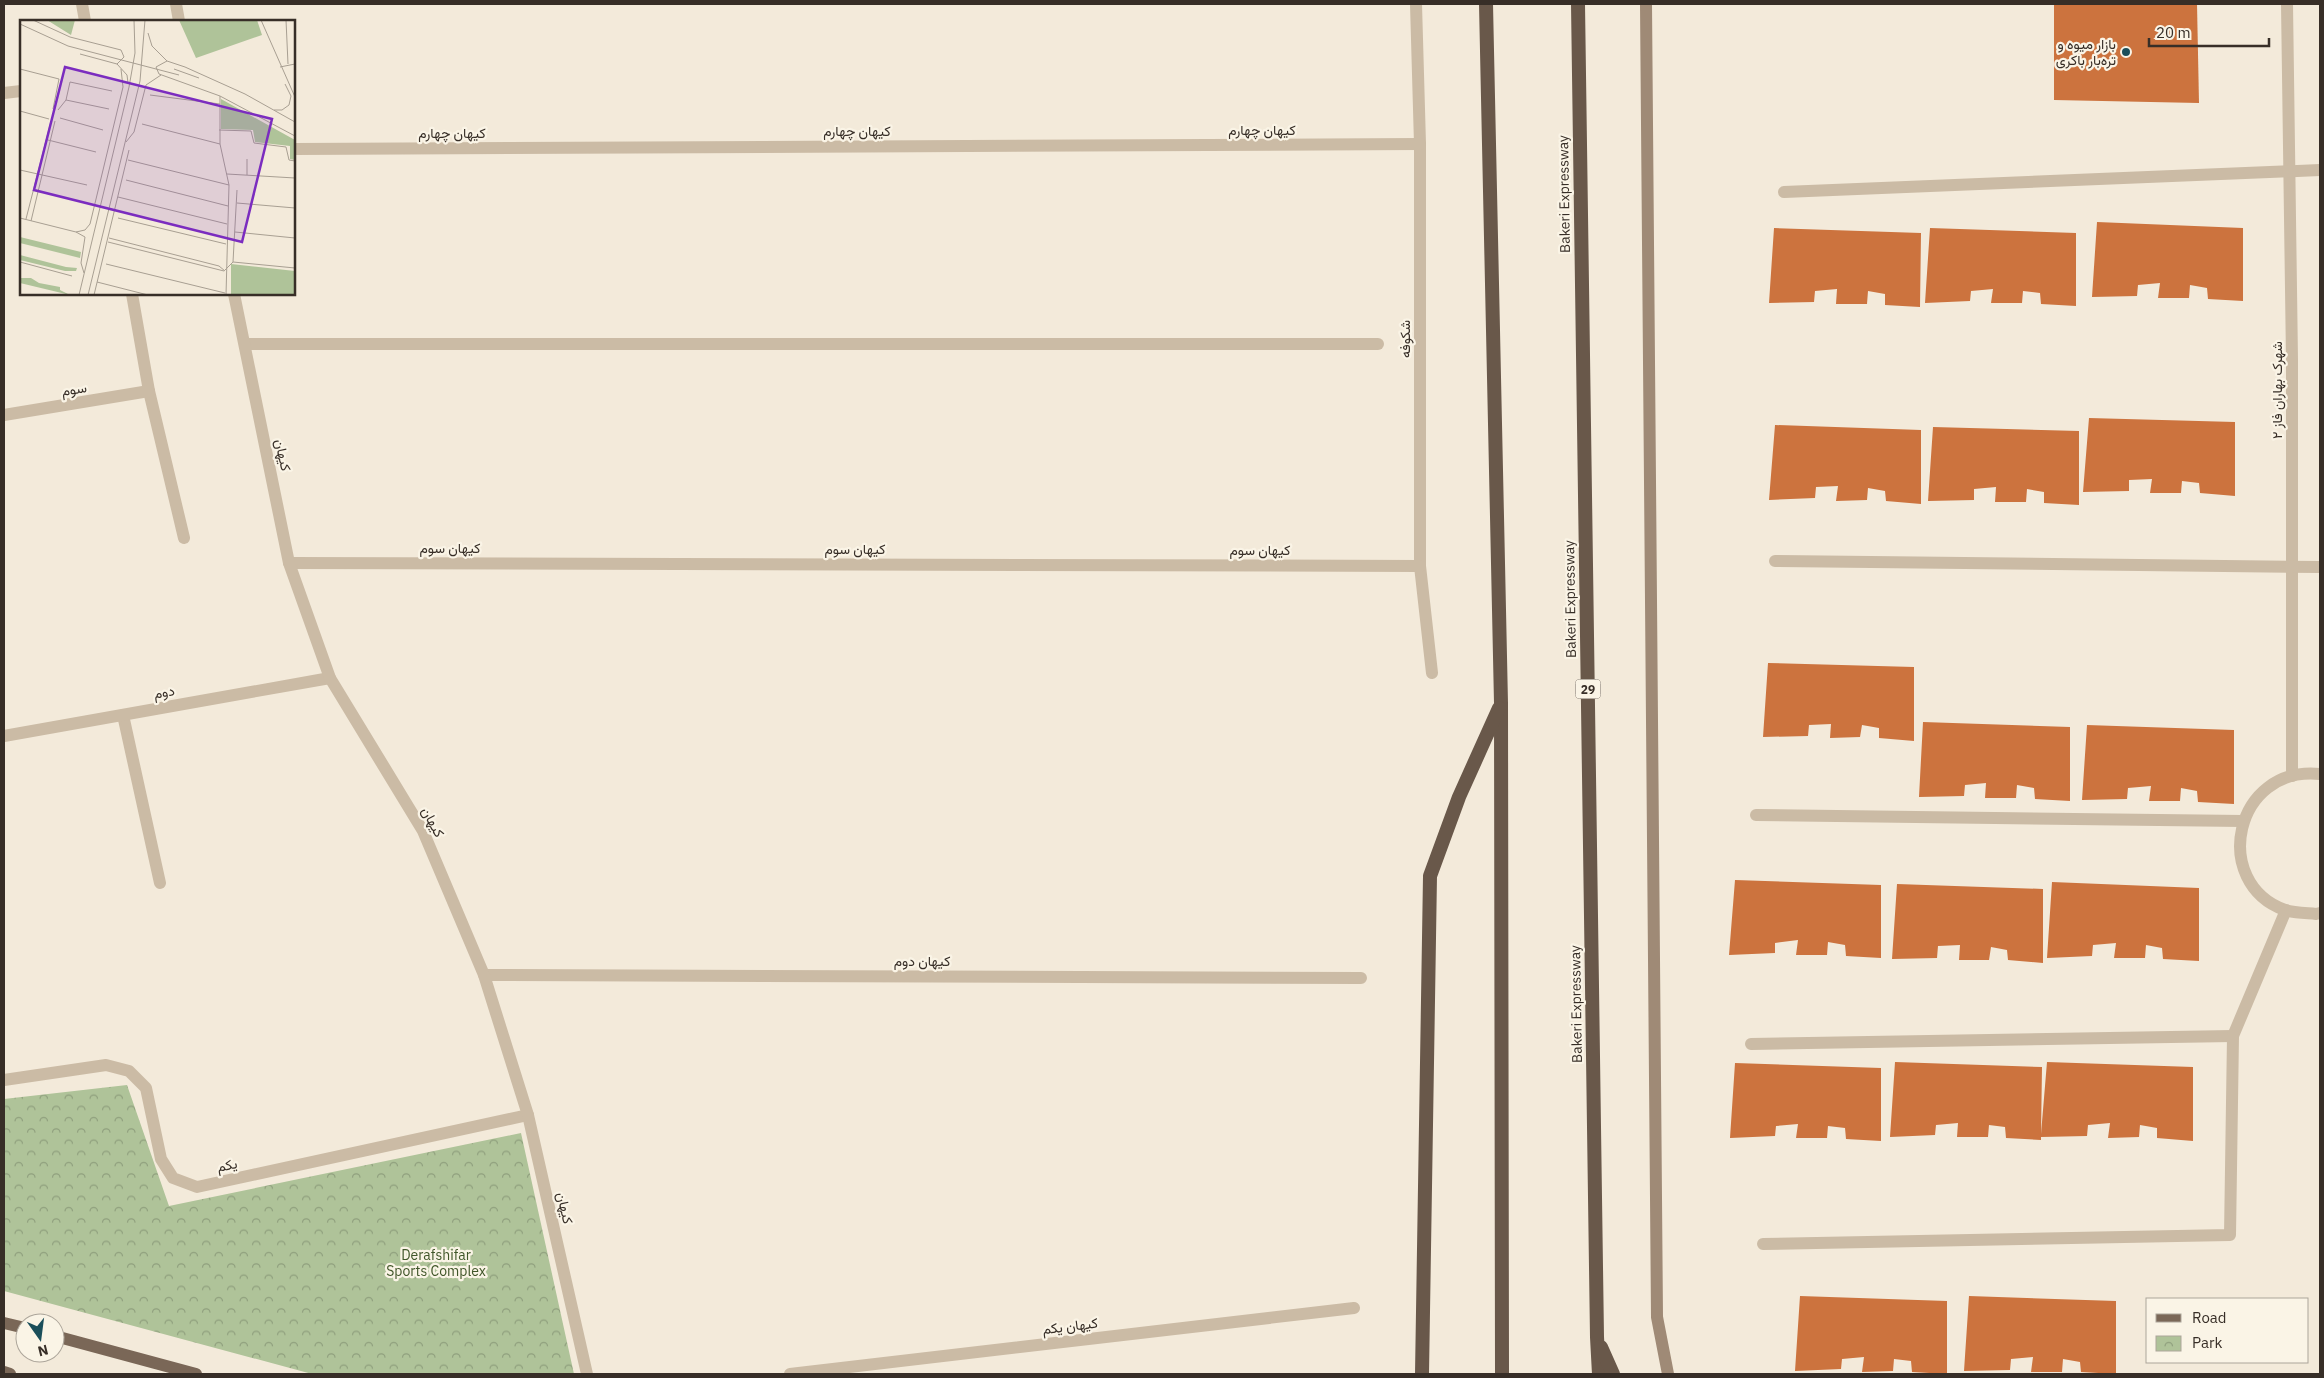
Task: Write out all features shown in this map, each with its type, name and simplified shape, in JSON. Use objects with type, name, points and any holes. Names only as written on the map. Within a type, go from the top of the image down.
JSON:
[{"type":"highway","points":[[1486,4],[1501,703],[1502,1374]]},
{"type":"highway","name":"Bakeri Expressway","points":[[1578,4],[1596,1337],[1599,1374]]},
{"type":"highway","points":[[1422,1374],[1430,876],[1459,797],[1501,703]]},
{"type":"highway","points":[[1596,1337],[1613,1374]]},
{"type":"main road","points":[[1646,4],[1657,1317],[1668,1374]]},
{"type":"main road","points":[[65,1339],[196,1374]]},
{"type":"main road","points":[[4,1372],[10,1374]]},
{"type":"street","points":[[82,4],[85,20]]},
{"type":"street","points":[[176,4],[179,20]]},
{"type":"street","name":"شکوفه","points":[[1416,4],[1420,144],[1420,566],[1432,673]]},
{"type":"street","name":"شهرک بهاران فاز ۲","points":[[2287,4],[2292,360],[2292,776]]},
{"type":"street","points":[[4,94],[20,91]]},
{"type":"street","name":"کیهان چهارم","points":[[295,149],[1420,144]]},
{"type":"street","points":[[1784,192],[2320,170]]},
{"type":"street","points":[[132,295],[149,391],[184,538]]},
{"type":"street","name":"کیهان","points":[[234,295],[289,563],[330,678],[423,830],[484,975],[528,1115],[587,1374]]},
{"type":"street","points":[[244,344],[1378,344]]},
{"type":"street","name":"سوم","points":[[4,415],[149,391]]},
{"type":"street","points":[[1775,561],[2320,567]]},
{"type":"street","name":"کیهان سوم","points":[[289,563],[1420,566]]},
{"type":"street","name":"دوم","points":[[4,736],[330,678]]},
{"type":"street","points":[[123,715],[160,883]]},
{"type":"street","points":[[2320,774],[2306,773],[2279,779],[2257,796],[2243,820],[2239,848],[2246,875],[2264,897],[2286,910],[2320,913]]},
{"type":"street","points":[[1756,815],[2243,820]]},
{"type":"street","points":[[1764,1244],[2230,1235],[2233,1036],[2286,910]]},
{"type":"street","name":"کیهان دوم","points":[[484,975],[1360,978]]},
{"type":"street","points":[[1751,1044],[2233,1036]]},
{"type":"street","name":"یکم","points":[[4,1080],[106,1066],[129,1070],[146,1088],[161,1159],[173,1178],[197,1187],[528,1115]]},
{"type":"street","name":"کیهان یکم","points":[[790,1374],[1354,1308]]},
{"type":"green space","name":"Derafshifar Sports Complex","points":[[127,1085],[169,1206],[521,1133],[574,1374],[312,1374],[4,1291],[4,1099]]},
{"type":"building","name":"بازار میوه و تره‌بار باکری","points":[[2054,4],[2197,4],[2199,103],[2054,100]]},
{"type":"building","points":[[2097,222],[2243,228],[2243,301],[2208,299],[2207,288],[2190,285],[2189,298],[2158,298],[2160,283],[2138,285],[2137,296],[2092,297]]},
{"type":"building","points":[[1774,228],[1921,233],[1920,307],[1885,305],[1885,294],[1868,291],[1867,304],[1836,304],[1837,289],[1815,291],[1814,302],[1769,303]]},
{"type":"building","points":[[1930,228],[2076,233],[2076,306],[2041,304],[2040,293],[2023,291],[2022,303],[1991,303],[1993,289],[1971,291],[1970,301],[1925,303]]},
{"type":"building","points":[[2089,418],[2235,422],[2235,496],[2200,493],[2199,483],[2182,481],[2181,493],[2150,493],[2152,479],[2129,480],[2129,491],[2083,492]]},
{"type":"building","points":[[1775,425],[1921,430],[1921,504],[1886,501],[1885,491],[1868,488],[1867,500],[1836,501],[1838,486],[1816,487],[1815,498],[1769,500]]},
{"type":"building","points":[[1933,427],[2079,431],[2079,505],[2044,503],[2044,492],[2027,489],[2026,502],[1995,502],[1996,487],[1974,489],[1974,500],[1928,501]]},
{"type":"building","points":[[1768,663],[1914,667],[1914,741],[1879,738],[1879,728],[1862,725],[1860,737],[1830,738],[1831,724],[1809,725],[1808,736],[1763,737]]},
{"type":"building","points":[[1923,722],[2070,727],[2070,801],[2035,799],[2034,788],[2017,785],[2016,798],[1985,798],[1986,783],[1965,785],[1964,796],[1919,797]]},
{"type":"building","points":[[2087,725],[2234,730],[2234,804],[2198,802],[2197,791],[2181,788],[2180,801],[2149,801],[2151,786],[2128,788],[2127,799],[2082,800]]},
{"type":"building","points":[[1735,880],[1881,885],[1881,958],[1846,956],[1845,945],[1828,942],[1827,955],[1796,955],[1798,940],[1775,943],[1775,953],[1729,955]]},
{"type":"building","points":[[2052,882],[2199,888],[2199,961],[2163,959],[2162,948],[2146,945],[2145,958],[2114,958],[2116,943],[2093,945],[2092,956],[2047,958]]},
{"type":"building","points":[[1897,884],[2043,889],[2043,963],[2008,960],[2007,950],[1991,947],[1989,960],[1959,960],[1960,945],[1938,946],[1937,958],[1892,959]]},
{"type":"building","points":[[1895,1062],[2042,1067],[2041,1134],[2047,1062],[2193,1067],[2193,1141],[2157,1138],[2157,1128],[2140,1125],[2139,1137],[2108,1138],[2110,1123],[2088,1125],[2087,1136],[2041,1137],[2041,1140],[2006,1138],[2005,1127],[1989,1125],[1988,1137],[1957,1137],[1958,1123],[1936,1125],[1935,1135],[1890,1137]]},
{"type":"building","points":[[1735,1063],[1881,1068],[1881,1141],[1846,1139],[1845,1128],[1828,1126],[1827,1138],[1796,1138],[1798,1124],[1776,1126],[1775,1136],[1730,1138]]},
{"type":"building","points":[[1800,1296],[1947,1301],[1947,1374],[1912,1372],[1911,1361],[1894,1359],[1893,1371],[1862,1372],[1864,1357],[1842,1359],[1841,1369],[1795,1371]]},
{"type":"building","points":[[1969,1296],[2116,1301],[2116,1374],[2081,1372],[2080,1362],[2063,1359],[2062,1372],[2031,1372],[2033,1357],[2011,1359],[2010,1370],[1964,1371]]},
{"type":"place","name":"بازار میوه و تره‌بار باکری","points":[[2126,52]]}]
